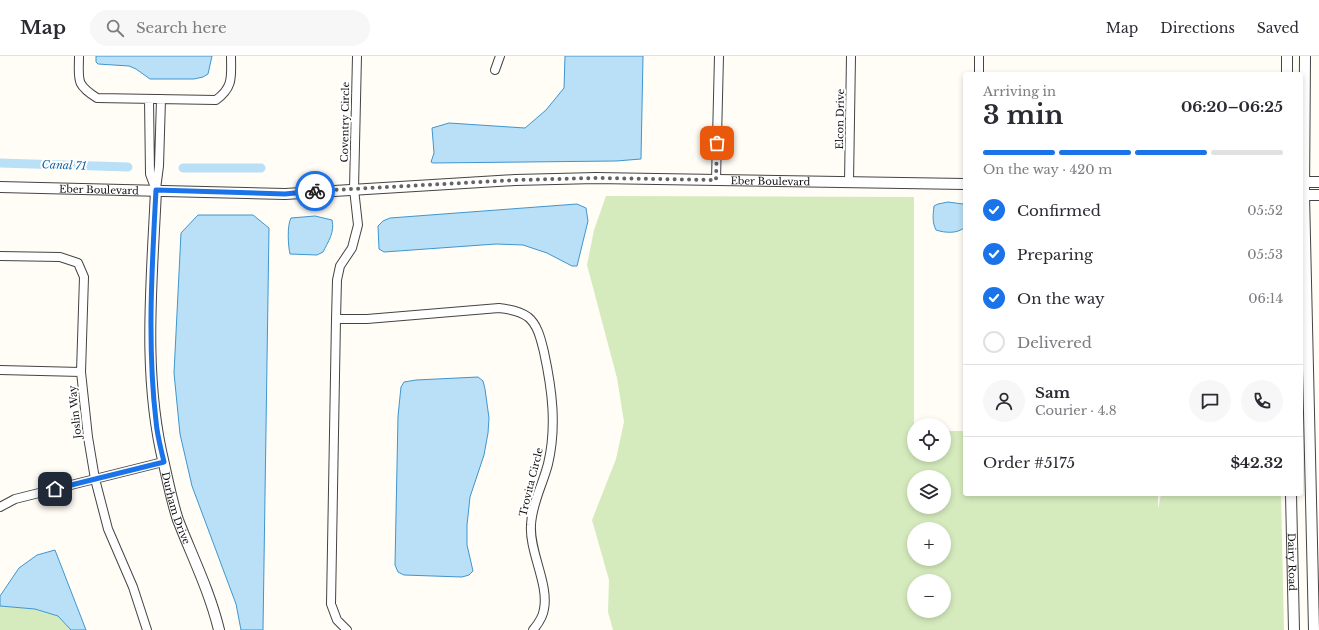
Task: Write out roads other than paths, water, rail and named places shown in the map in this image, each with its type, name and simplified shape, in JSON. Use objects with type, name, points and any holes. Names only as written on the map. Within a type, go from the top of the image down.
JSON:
[{"type":"street","points":[[79,56],[79,80],[86,91],[97,98],[216,100],[225,94],[231,82],[231,56]]},
{"type":"street","name":"Coventry Circle","points":[[354,189],[357,56]]},
{"type":"street","points":[[495,70],[500,56]]},
{"type":"street","points":[[716,180],[719,56]]},
{"type":"street","name":"Elcon Drive","points":[[849,182],[851,56]]},
{"type":"street","points":[[979,56],[979,72]]},
{"type":"street","points":[[1287,56],[1287,72]]},
{"type":"street","name":"Dairy Road","points":[[1303,182],[1305,56]]},
{"type":"street","points":[[149,99],[150,174],[156,190]]},
{"type":"street","points":[[156,190],[160,166],[161,99]]},
{"type":"street","name":"Eber Boulevard","points":[[0,187],[285,194],[516,180],[574,178],[963,184]]},
{"type":"street","points":[[1303,182],[1319,182]]},
{"type":"street","points":[[347,630],[337,620],[331,604],[337,280],[340,266],[352,248],[358,226],[354,189]]},
{"type":"street","name":"Durham Drive","points":[[156,190],[150,328],[152,380],[156,422],[178,518],[201,576],[219,630]]},
{"type":"street","points":[[1303,195],[1319,196]]},
{"type":"street","name":"Dairy Road","points":[[1303,231],[1314,630]]},
{"type":"street","name":"Joslin Way","points":[[0,256],[60,257],[78,263],[84,276],[81,372],[88,437],[95,480],[108,528],[133,587],[147,630]]},
{"type":"street","name":"Trovita Circle","points":[[336,319],[367,319],[499,308],[514,310],[528,317],[539,332],[549,374],[553,407],[553,433],[548,464],[534,505],[531,521],[530,534],[545,596],[544,609],[539,622],[533,630]]},
{"type":"street","points":[[0,370],[81,372]]},
{"type":"street","points":[[0,507],[15,499],[164,462]]},
{"type":"street","name":"Dairy Road","points":[[1291,496],[1294,630]]},
{"type":"water","points":[[96,56],[212,56],[208,74],[203,77],[194,79],[150,79],[129,66],[98,64],[96,62]]},
{"type":"water","points":[[565,56],[643,56],[641,159],[616,161],[431,162],[434,153],[432,128],[449,123],[525,128],[546,110],[564,88]]},
{"type":"water","points":[[948,202],[963,204],[963,228],[959,231],[951,232],[936,230],[933,218],[934,206]]},
{"type":"water","points":[[577,204],[586,208],[588,221],[577,266],[572,266],[547,253],[523,245],[496,244],[384,252],[379,249],[378,226],[383,221],[390,218]]},
{"type":"water","points":[[198,215],[253,215],[269,228],[263,630],[241,630],[236,604],[192,486],[180,434],[174,373],[181,233]]},
{"type":"water","points":[[315,216],[332,220],[333,224],[332,233],[323,252],[317,255],[290,254],[288,236],[291,218]]},
{"type":"water","points":[[478,377],[483,381],[489,418],[484,455],[470,497],[467,525],[467,545],[473,571],[469,575],[462,577],[404,575],[398,572],[395,565],[398,416],[401,387],[404,382],[416,380]]},
{"type":"water","points":[[55,550],[86,630],[71,630],[58,616],[35,609],[0,606],[0,596],[19,568],[37,555]]},
{"type":"waterway","name":"Canal 71","points":[[0,163],[128,167]]},
{"type":"waterway","name":"Canal 71","points":[[183,168],[261,168]]}]
